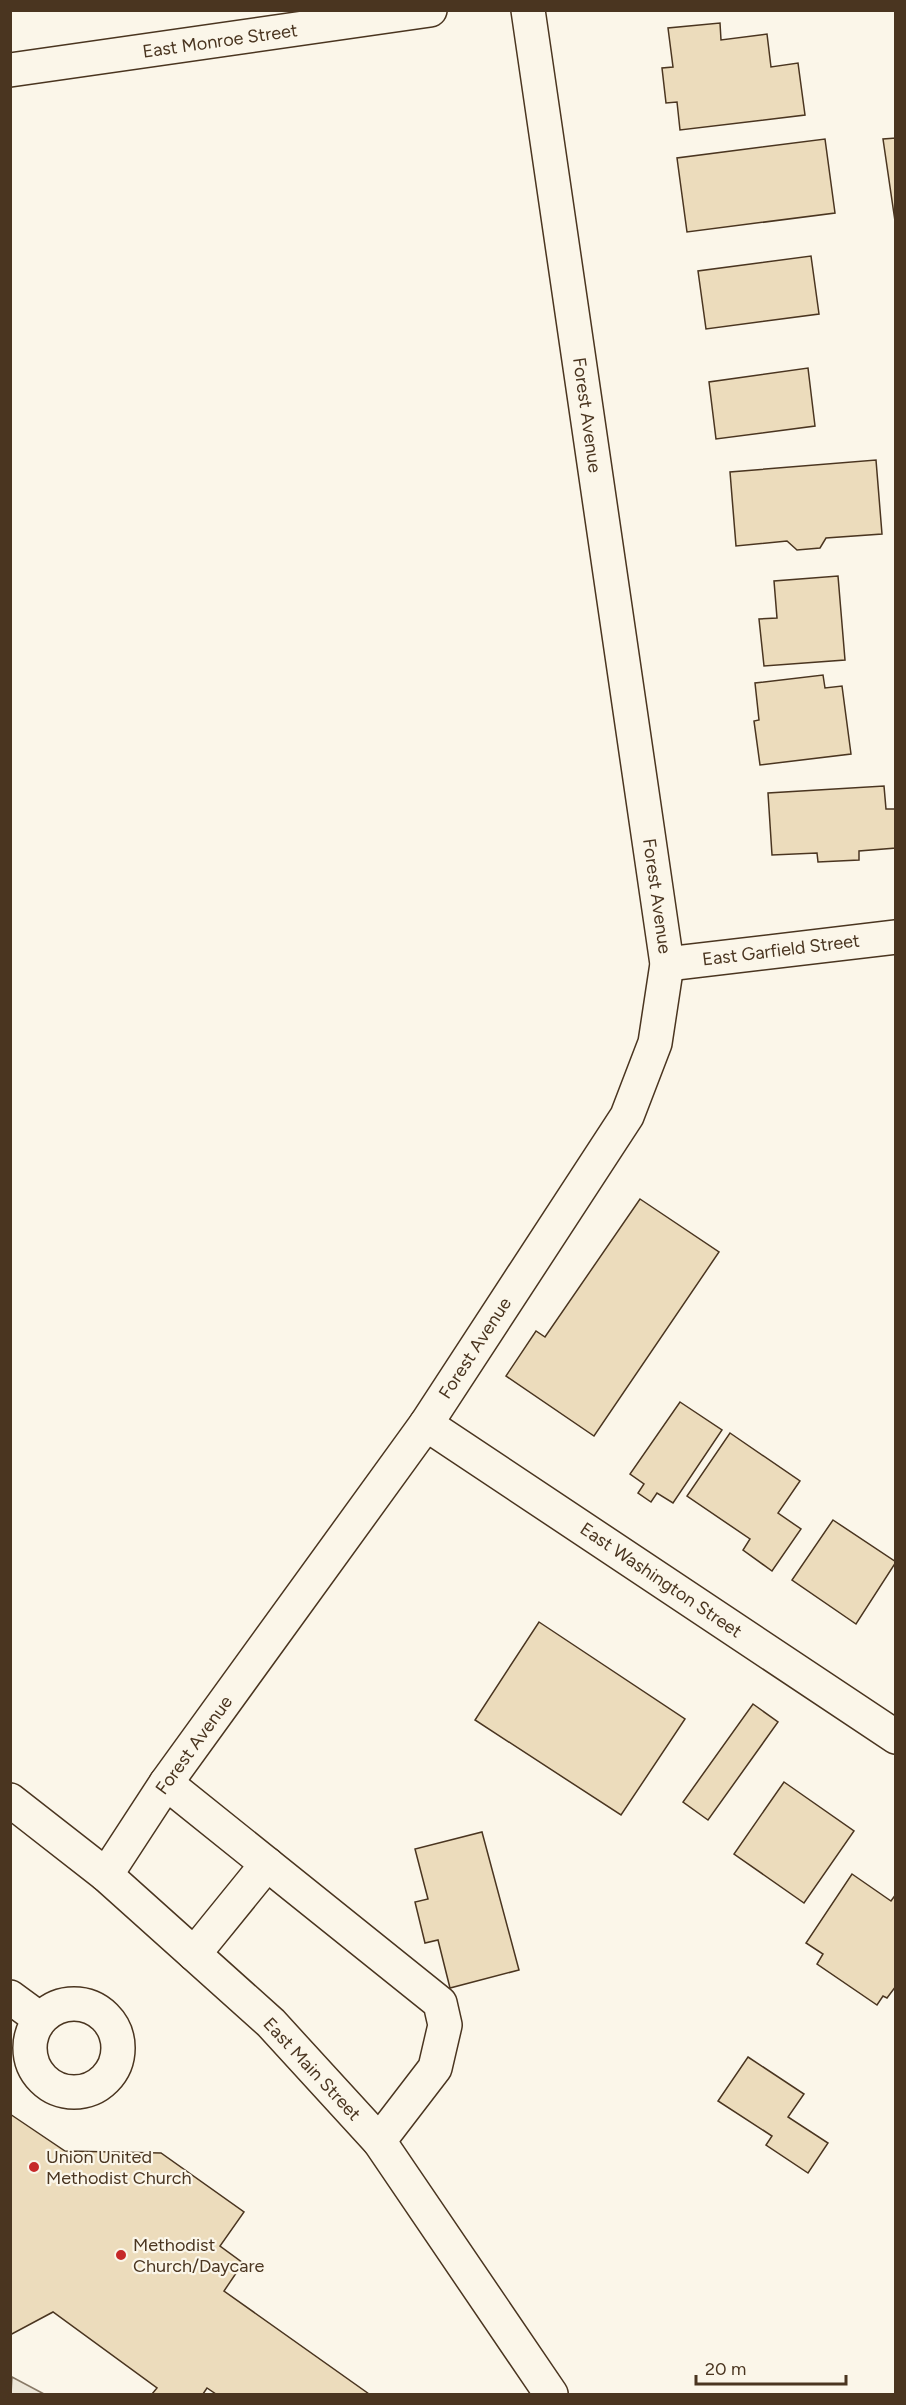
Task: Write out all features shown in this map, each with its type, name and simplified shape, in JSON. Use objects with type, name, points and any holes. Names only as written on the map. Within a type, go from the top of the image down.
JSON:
[{"type":"street","name":"East Monroe Street","points":[[10,70],[377,15],[430,10]]},
{"type":"street","name":"Forest Avenue","points":[[106,1875],[166,1783],[426,1424],[627,1116],[655,1043],[667,964],[528,10]]},
{"type":"street","name":"East Garfield Street","points":[[667,964],[896,937]]},
{"type":"street","name":"East Washington Street","points":[[426,1424],[896,1737]]},
{"type":"street","points":[[166,1783],[440,2003],[445,2025],[435,2068],[379,2141]]},
{"type":"street","name":"East Main Street","points":[[10,1800],[106,1875],[271,2023],[379,2141],[551,2394]]},
{"type":"street","points":[[194,1954],[267,1864]]},
{"type":"street","points":[[10,1997],[40,2019]]},
{"type":"shaded area","points":[[12,2377],[44,2394],[11,2394]]},
{"type":"building","points":[[720,23],[721,40],[767,34],[771,67],[798,63],[805,115],[680,130],[677,102],[666,103],[662,68],[673,67],[668,28]]},
{"type":"building","points":[[896,138],[896,221],[895,221],[883,139]]},
{"type":"building","points":[[825,139],[835,213],[687,232],[677,158]]},
{"type":"building","points":[[811,256],[819,314],[706,329],[698,271]]},
{"type":"building","points":[[808,368],[815,426],[716,439],[709,382]]},
{"type":"building","points":[[876,460],[882,534],[826,538],[820,548],[797,550],[787,541],[736,546],[730,472]]},
{"type":"building","points":[[838,576],[845,660],[764,666],[759,619],[777,618],[774,581]]},
{"type":"building","points":[[823,675],[825,688],[842,686],[851,754],[760,765],[754,721],[759,720],[755,683]]},
{"type":"building","points":[[884,786],[886,809],[896,809],[896,848],[859,851],[859,860],[818,862],[817,853],[772,855],[768,793]]},
{"type":"building","points":[[640,1199],[719,1252],[594,1436],[506,1376],[536,1331],[545,1337]]},
{"type":"building","points":[[680,1402],[722,1430],[673,1503],[657,1493],[651,1502],[638,1493],[644,1484],[630,1474]]},
{"type":"building","points":[[730,1433],[800,1481],[778,1513],[801,1529],[772,1571],[743,1550],[750,1539],[687,1496]]},
{"type":"building","points":[[833,1520],[896,1562],[856,1624],[792,1580]]},
{"type":"building","points":[[539,1622],[685,1719],[621,1815],[475,1720]]},
{"type":"building","points":[[753,1704],[778,1722],[708,1820],[683,1802]]},
{"type":"building","points":[[784,1782],[854,1831],[804,1903],[734,1854]]},
{"type":"building","points":[[482,1832],[519,1970],[450,1988],[438,1940],[425,1943],[415,1902],[428,1899],[415,1849]]},
{"type":"building","points":[[852,1874],[891,1901],[896,1894],[896,1986],[887,1998],[883,1996],[877,2005],[817,1964],[823,1954],[806,1943]]},
{"type":"building","points":[[748,2057],[804,2094],[788,2117],[828,2143],[808,2173],[766,2145],[772,2136],[718,2101]]},
{"type":"building","name":"Methodist Church/Daycare","points":[[10,2114],[65,2151],[161,2153],[244,2212],[220,2246],[243,2263],[224,2291],[369,2394],[216,2394],[207,2388],[203,2394],[152,2394],[157,2388],[53,2312],[10,2335]]},
{"type":"place","name":"Union United Methodist Church","points":[[34,2167]]},
{"type":"place","name":"Methodist Church/Daycare","points":[[121,2255]]}]
